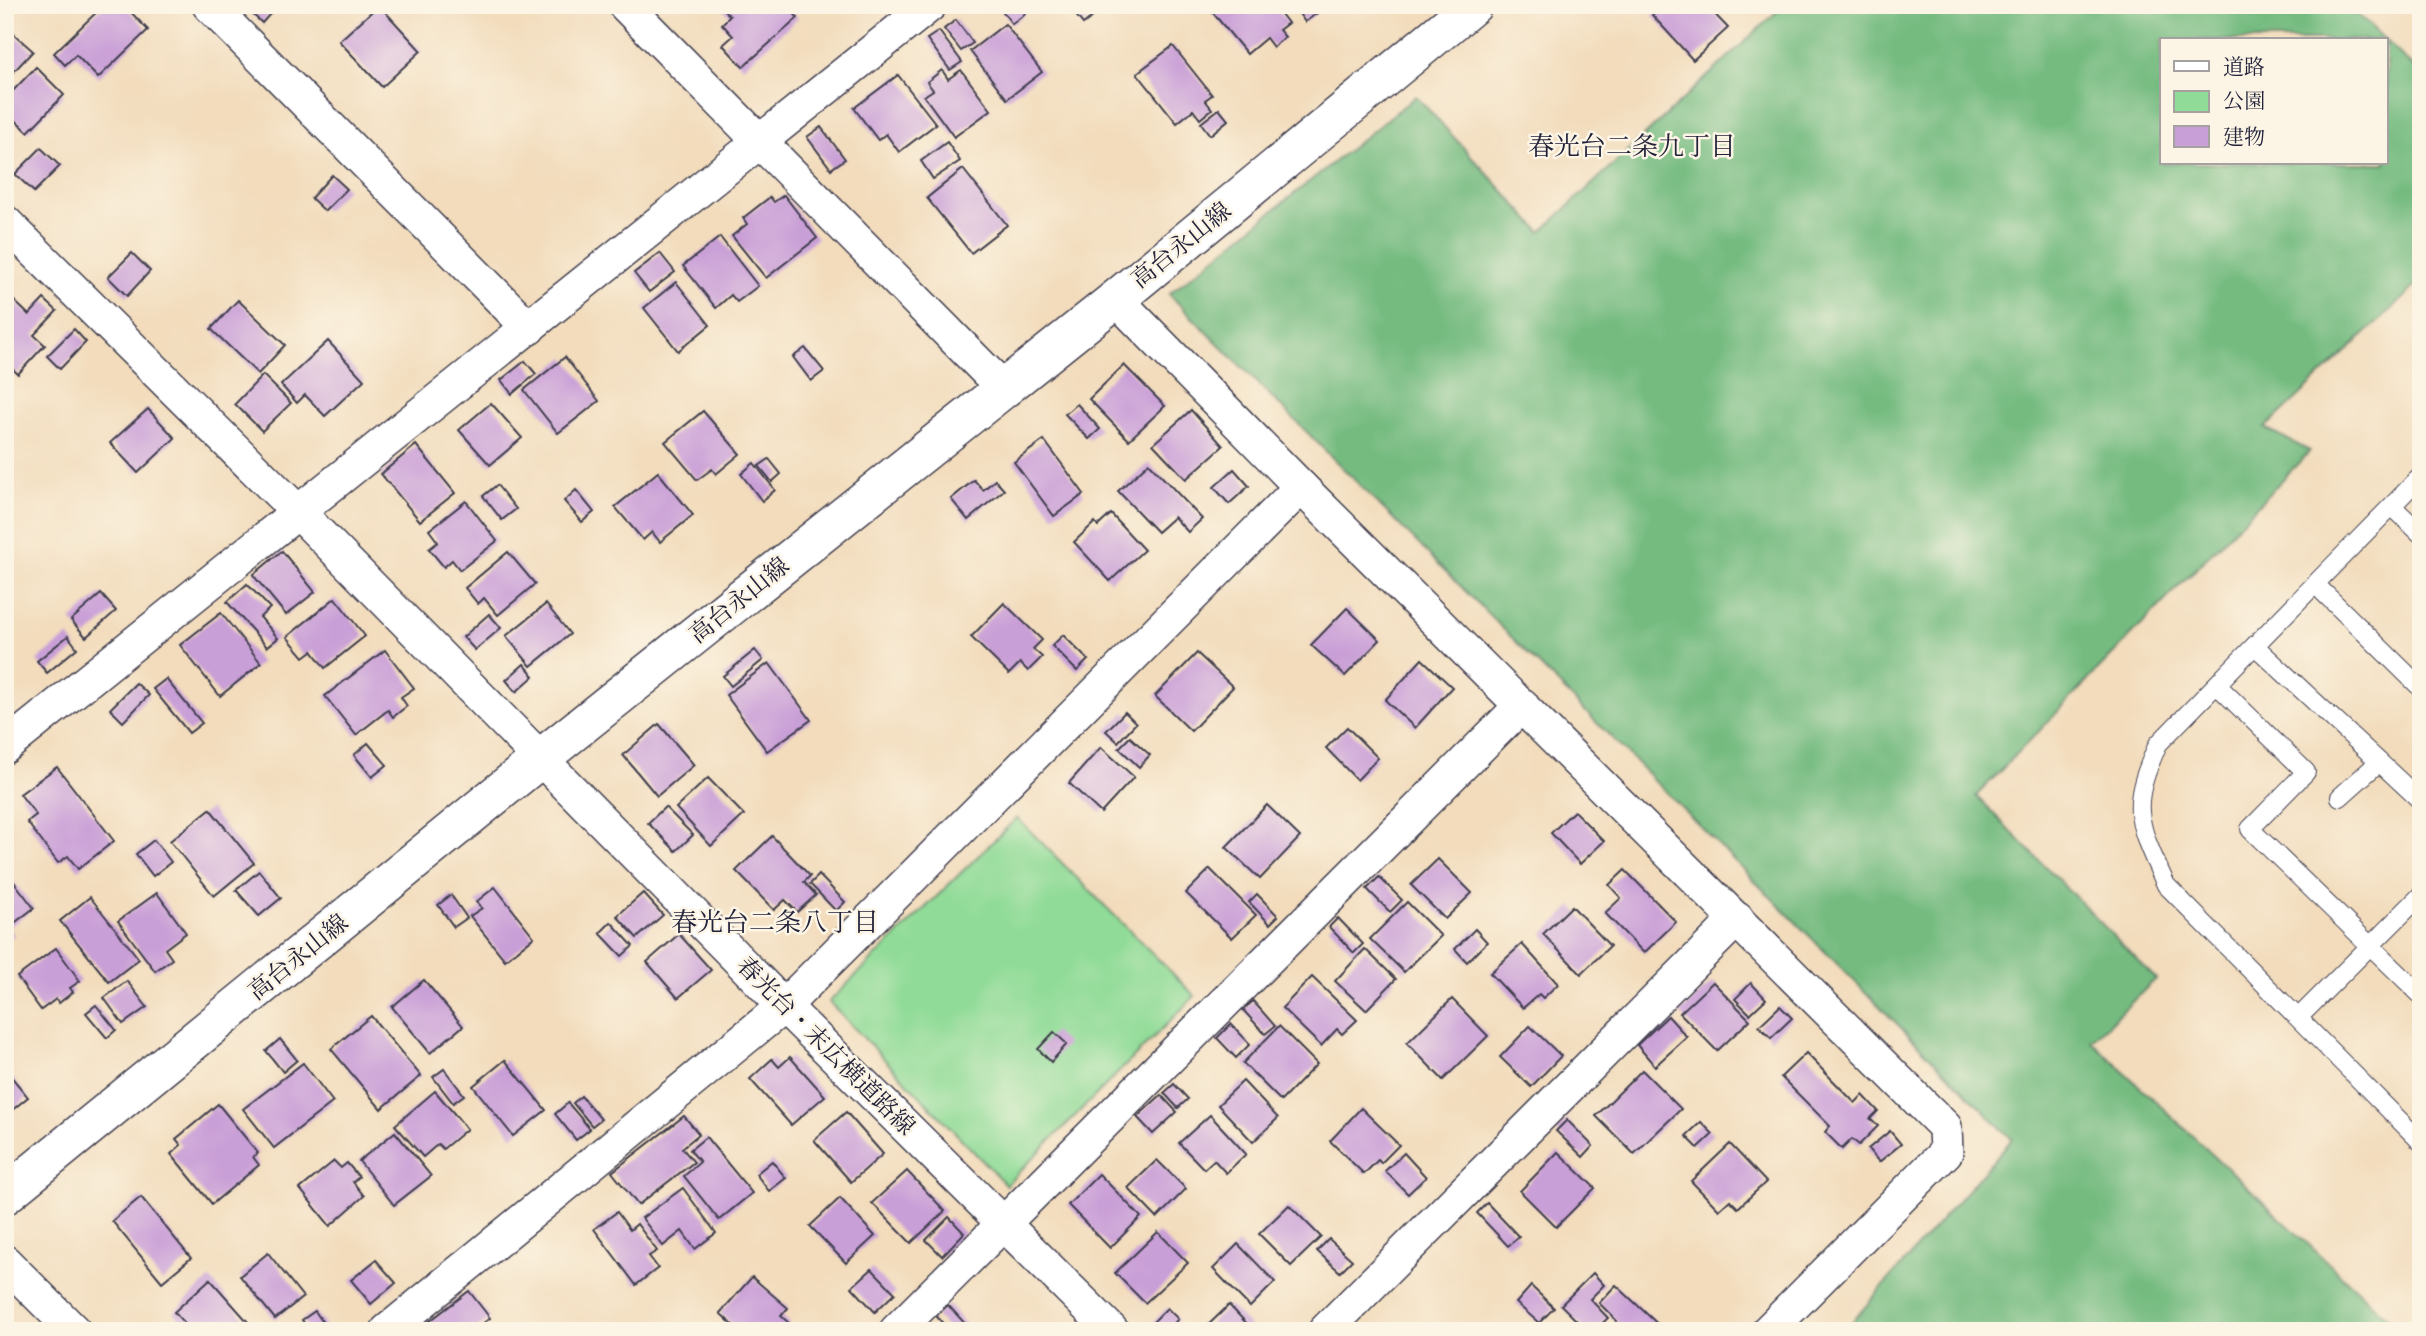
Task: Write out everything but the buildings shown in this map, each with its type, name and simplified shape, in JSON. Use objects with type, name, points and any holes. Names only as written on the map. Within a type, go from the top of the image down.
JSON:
[{"type":"street","points":[[209,5],[529,328]]},
{"type":"street","points":[[625,5],[1003,388]]},
{"type":"street","points":[[10,736],[529,328],[930,5]]},
{"type":"street","name":"高台永山線","points":[[5,1195],[541,758],[1116,299],[1473,5]]},
{"type":"street","name":"春光台・末広横道路線","points":[[5,222],[297,511],[784,1006],[1112,1331]]},
{"type":"street","points":[[1116,299],[1301,487],[1945,1127],[1946,1152],[1768,1331]]},
{"type":"street","points":[[387,1331],[784,1006],[1301,487]]},
{"type":"street","points":[[896,1331],[1522,705]]},
{"type":"street","points":[[1325,1331],[1737,919]]},
{"type":"street","points":[[5,1262],[74,1331]]},
{"type":"lane","points":[[2421,477],[2158,744],[2144,776],[2140,812],[2150,847],[2166,884],[2421,1142]]},
{"type":"lane","points":[[2392,506],[2421,534]]},
{"type":"lane","points":[[2315,584],[2421,688]]},
{"type":"lane","points":[[2255,646],[2421,801]]},
{"type":"lane","points":[[2217,685],[2306,772],[2250,829],[2421,995]]},
{"type":"lane","points":[[2340,797],[2379,762]]},
{"type":"lane","points":[[2299,1017],[2421,895]]},
{"type":"green space","points":[[1784,5],[2349,5],[2383,38],[2160,38],[2160,164],[2388,164],[2388,43],[2421,74],[2421,281],[2265,428],[2310,451],[1976,796],[2156,979],[2091,1041],[2401,1331],[1844,1331],[2012,1139],[1169,294],[1416,96],[1541,232]]},
{"type":"green space","points":[[1017,818],[1195,996],[1006,1185],[829,1002]]},
{"type":"district","name":"春光台二条九丁目","points":[[1632,146]]},
{"type":"district","name":"春光台二条八丁目","points":[[775,922]]}]
